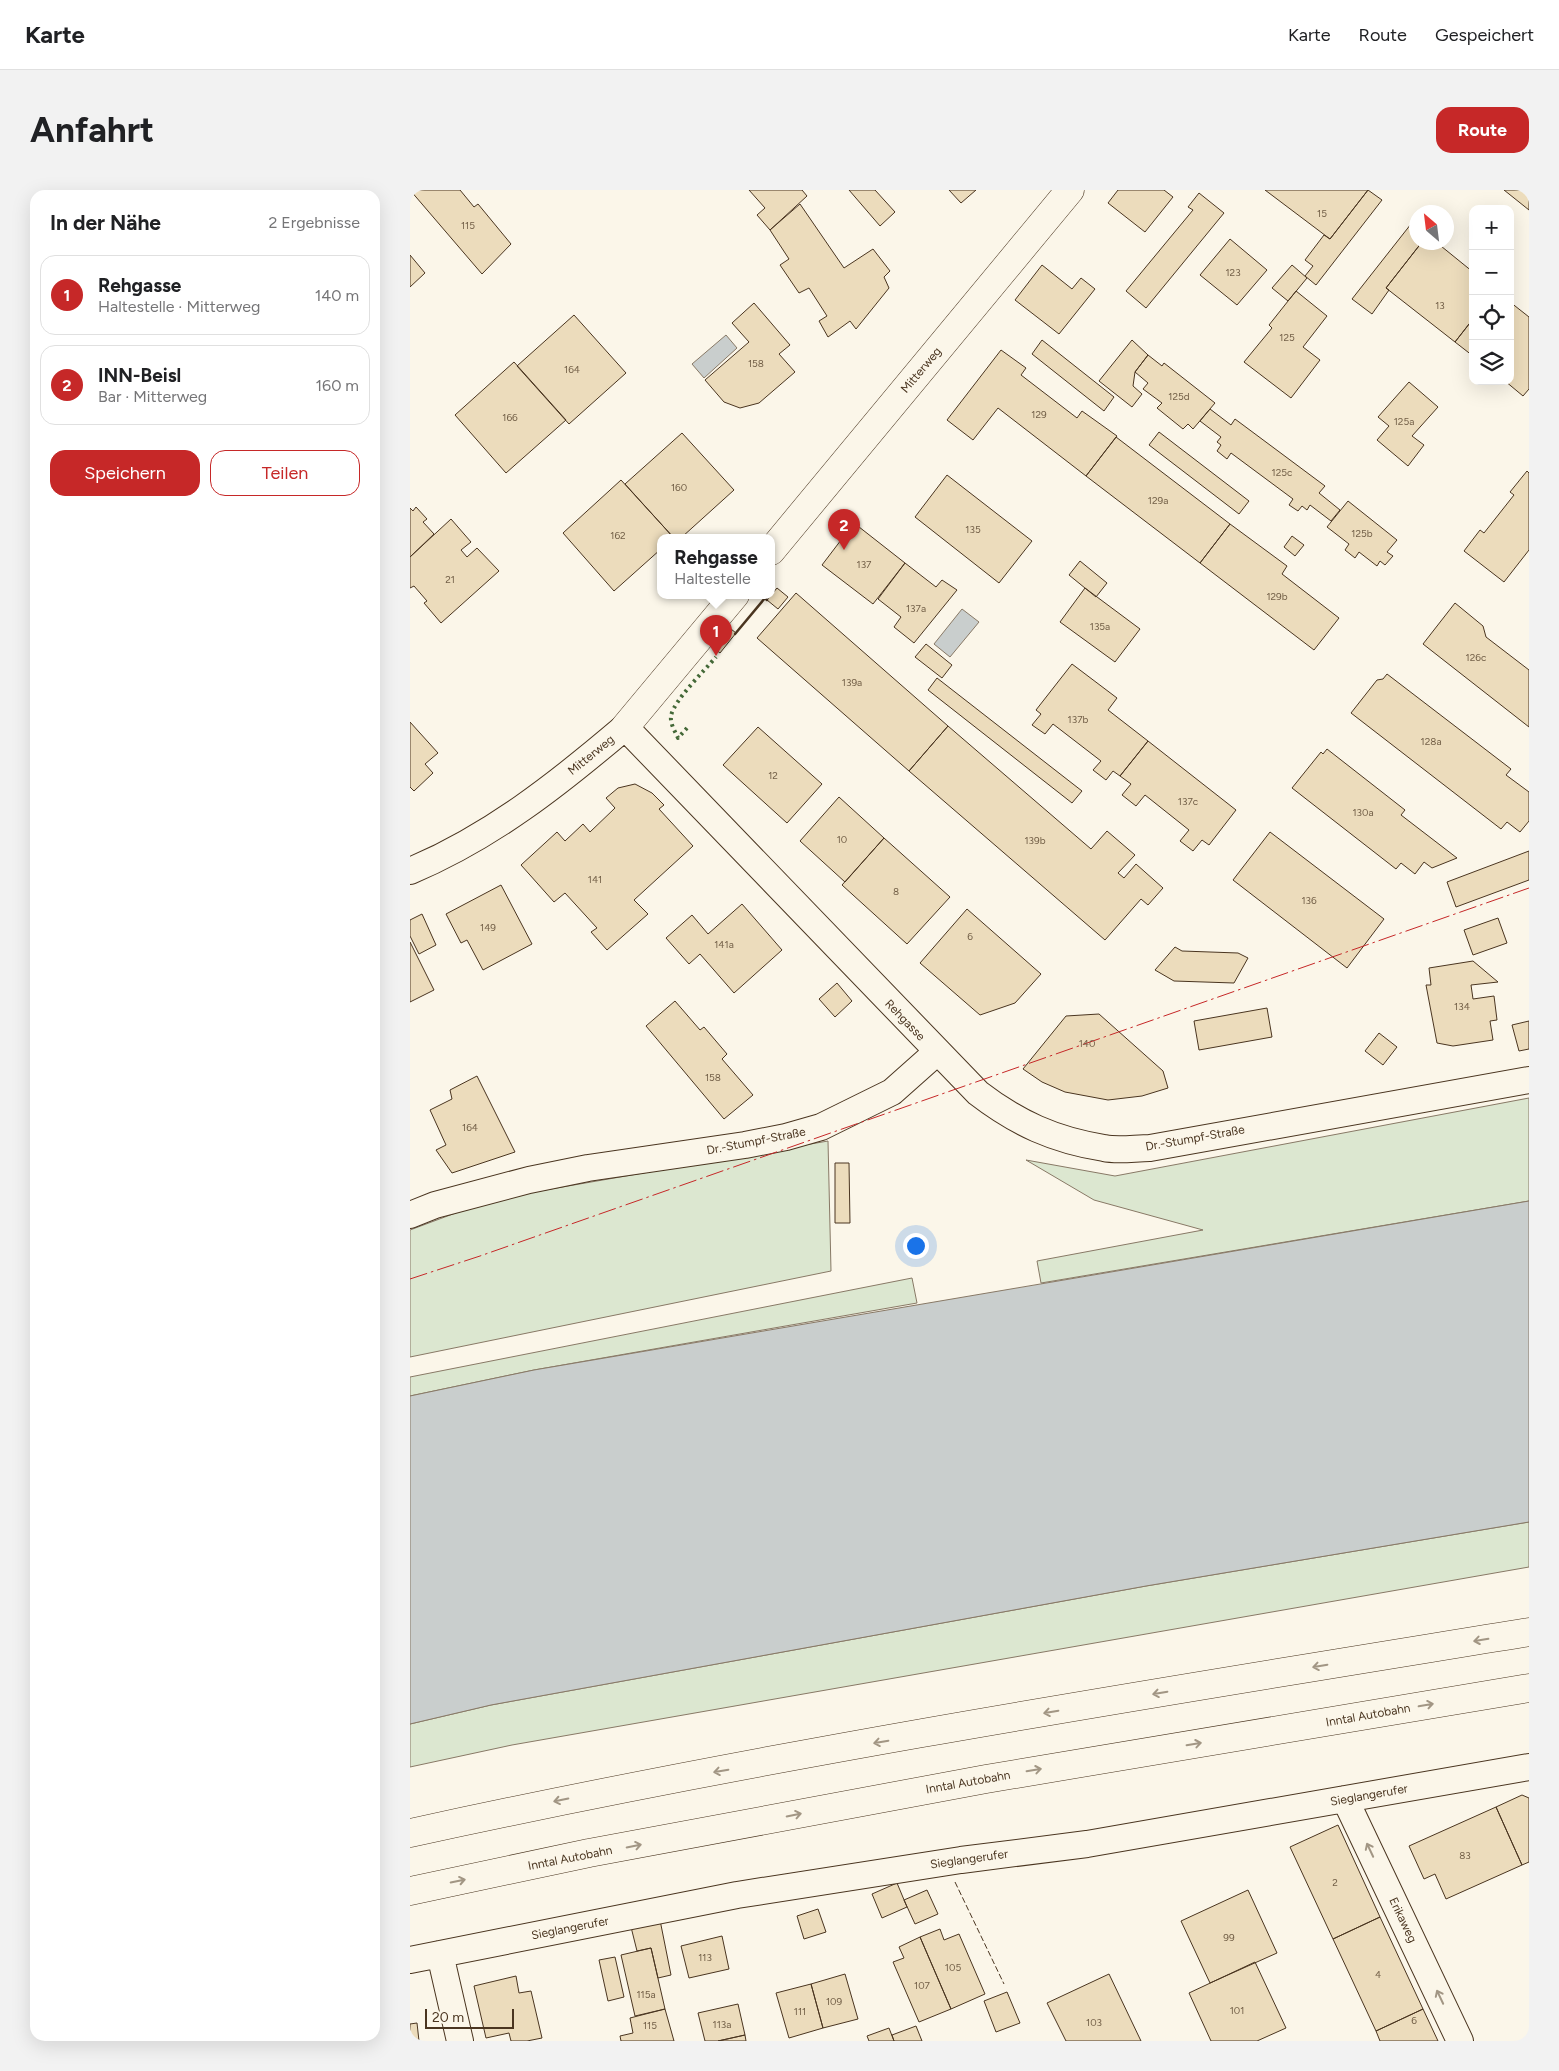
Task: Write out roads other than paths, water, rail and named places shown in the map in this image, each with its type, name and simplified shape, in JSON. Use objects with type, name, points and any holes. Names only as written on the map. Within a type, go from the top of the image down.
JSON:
[{"type":"main road","name":"Mitterweg","points":[[775,546],[1070,190]]},
{"type":"main road","name":"Mitterweg","points":[[625,728],[732,599]]},
{"type":"main road","points":[[410,1833],[575,1797],[974,1725],[1529,1632]]},
{"type":"main road","name":"Inntal Autobahn","points":[[410,1890],[589,1853],[986,1778],[1529,1688]]},
{"type":"street","name":"Mitterweg","points":[[410,871],[471,842],[511,817],[538,798],[625,728]]},
{"type":"street","name":"Rehgasse","points":[[625,728],[936,1052]]},
{"type":"street","name":"Dr.-Stumpf-Straße","points":[[410,1215],[434,1205],[529,1180],[588,1168],[759,1142],[821,1127],[892,1092],[936,1052],[978,1093],[1007,1115],[1036,1130],[1105,1149],[1150,1148],[1529,1080]]},
{"type":"street","name":"Sieglangerufer","points":[[410,1960],[736,1895],[961,1860],[1087,1844],[1529,1767]]},
{"type":"street","name":"Erikaweg","points":[[1345,1799],[1460,2041]]},
{"type":"street","points":[[440,1954],[460,2041]]},
{"type":"place","name":"INN-Beisl","points":[[844,550]]},
{"type":"place","name":"Rehgasse","points":[[716,656]]}]
